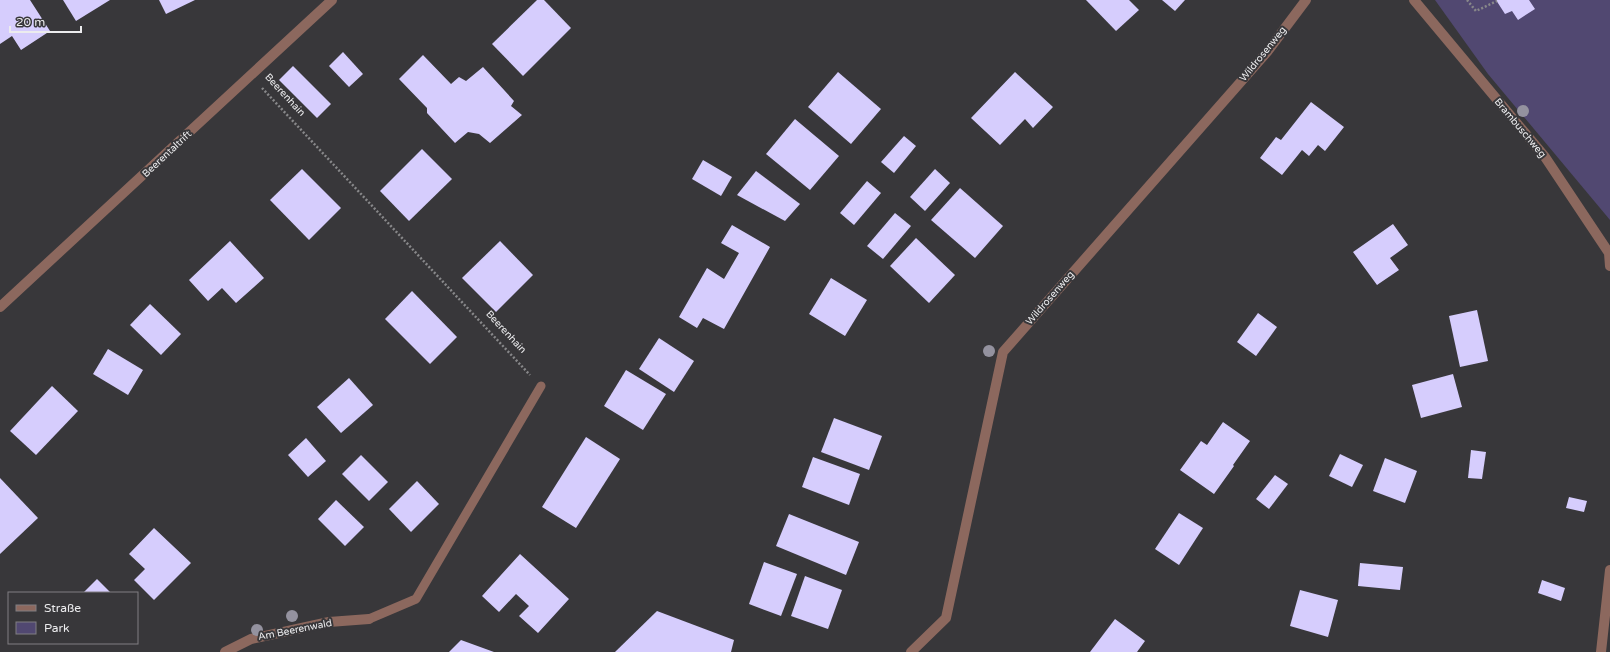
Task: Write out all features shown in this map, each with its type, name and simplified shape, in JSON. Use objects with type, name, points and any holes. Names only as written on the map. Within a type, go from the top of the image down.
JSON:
[{"type":"street","name":"Beerentaltrift","points":[[0,307],[332,0]]},
{"type":"street","name":"Wildrosenweg","points":[[911,652],[946,618],[1003,352],[1267,52],[1306,0]]},
{"type":"street","name":"Brambuschweg","points":[[1414,0],[1545,157],[1609,253],[1610,266]]},
{"type":"street","points":[[1601,652],[1610,570]]},
{"type":"street","name":"Am Beerenwald","points":[[225,652],[251,638],[329,622],[368,618]]},
{"type":"lane","points":[[368,618],[416,599],[541,386]]},
{"type":"path","points":[[1467,0],[1476,12],[1497,1]]},
{"type":"path","name":"Beerenhain","points":[[251,76],[541,386]]},
{"type":"green space","points":[[1435,0],[1610,0],[1610,220],[1488,74]]},
{"type":"building","points":[[0,0],[30,0],[50,31],[21,50],[12,36],[0,44]]},
{"type":"building","points":[[63,0],[110,0],[76,21]]},
{"type":"building","points":[[159,0],[195,0],[166,14]]},
{"type":"building","points":[[537,0],[544,0],[571,28],[523,76],[492,44]]},
{"type":"building","points":[[1086,0],[1129,0],[1139,10],[1116,31]]},
{"type":"building","points":[[1162,0],[1185,0],[1175,11]]},
{"type":"building","points":[[1496,0],[1529,0],[1535,9],[1518,20],[1512,11],[1505,14]]},
{"type":"building","points":[[343,52],[363,74],[349,87],[329,66]]},
{"type":"building","points":[[423,55],[451,84],[459,77],[466,81],[483,67],[514,101],[511,106],[522,115],[490,143],[479,134],[468,132],[455,143],[427,113],[427,108],[399,79]]},
{"type":"building","points":[[293,66],[331,104],[317,118],[279,80]]},
{"type":"building","points":[[838,72],[881,109],[851,144],[808,107]]},
{"type":"building","points":[[1015,72],[1053,107],[1033,128],[1025,119],[1000,145],[971,118]]},
{"type":"building","points":[[1311,102],[1344,127],[1325,151],[1318,145],[1309,156],[1302,150],[1282,175],[1260,158],[1276,137],[1281,140]]},
{"type":"building","points":[[795,119],[839,156],[810,190],[766,154]]},
{"type":"building","points":[[904,136],[916,146],[894,173],[881,162]]},
{"type":"building","points":[[422,149],[452,179],[409,221],[380,191]]},
{"type":"building","points":[[703,160],[732,177],[721,196],[692,179]]},
{"type":"building","points":[[302,169],[341,208],[309,240],[270,200]]},
{"type":"building","points":[[935,169],[950,183],[925,211],[910,197]]},
{"type":"building","points":[[756,171],[800,204],[785,221],[737,195]]},
{"type":"building","points":[[867,181],[881,193],[854,225],[840,213]]},
{"type":"building","points":[[960,188],[1003,226],[975,258],[931,220]]},
{"type":"building","points":[[895,213],[911,226],[883,259],[867,246]]},
{"type":"building","points":[[1393,224],[1408,245],[1390,258],[1399,270],[1377,285],[1353,252]]},
{"type":"building","points":[[732,225],[770,247],[724,329],[703,318],[697,328],[679,317],[707,268],[724,279],[739,253],[721,243]]},
{"type":"building","points":[[916,238],[955,275],[929,303],[890,266]]},
{"type":"building","points":[[230,241],[264,278],[236,303],[222,288],[208,301],[189,280]]},
{"type":"building","points":[[500,241],[533,275],[496,312],[462,278]]},
{"type":"building","points":[[831,278],[867,300],[845,336],[809,314]]},
{"type":"building","points":[[412,291],[457,337],[430,364],[385,319]]},
{"type":"building","points":[[150,304],[181,334],[161,355],[130,325]]},
{"type":"building","points":[[1477,310],[1488,361],[1460,367],[1449,316]]},
{"type":"building","points":[[1258,313],[1277,327],[1256,356],[1237,342]]},
{"type":"building","points":[[659,338],[694,361],[674,392],[639,369]]},
{"type":"building","points":[[108,349],[143,370],[128,395],[93,374]]},
{"type":"building","points":[[626,370],[666,394],[643,430],[604,406]]},
{"type":"building","points":[[1453,374],[1462,407],[1421,418],[1412,385]]},
{"type":"building","points":[[349,378],[373,405],[341,433],[317,407]]},
{"type":"building","points":[[52,386],[78,411],[36,455],[10,431]]},
{"type":"building","points":[[834,418],[882,436],[869,470],[821,452]]},
{"type":"building","points":[[1223,422],[1250,441],[1214,494],[1180,470],[1201,441],[1207,445]]},
{"type":"building","points":[[586,437],[620,459],[576,528],[542,507]]},
{"type":"building","points":[[306,438],[326,461],[308,477],[288,455]]},
{"type":"building","points":[[1471,450],[1486,452],[1482,479],[1468,478]]},
{"type":"building","points":[[1340,454],[1363,465],[1352,487],[1329,476]]},
{"type":"building","points":[[361,455],[388,482],[369,501],[342,474]]},
{"type":"building","points":[[813,457],[860,474],[849,505],[802,487]]},
{"type":"building","points":[[1385,458],[1417,471],[1405,503],[1373,491]]},
{"type":"building","points":[[1275,475],[1288,484],[1269,509],[1256,499]]},
{"type":"building","points":[[0,478],[38,518],[0,554]]},
{"type":"building","points":[[417,481],[439,504],[411,532],[389,509]]},
{"type":"building","points":[[1569,497],[1587,501],[1584,512],[1566,508]]},
{"type":"building","points":[[336,500],[364,527],[345,546],[318,519]]},
{"type":"building","points":[[1179,513],[1203,528],[1179,565],[1155,549]]},
{"type":"building","points":[[789,514],[859,542],[846,575],[776,546]]},
{"type":"building","points":[[154,528],[191,563],[154,600],[134,580],[145,569],[129,554]]},
{"type":"building","points":[[520,554],[569,599],[538,633],[519,616],[529,606],[516,594],[499,612],[482,596]]},
{"type":"building","points":[[764,562],[797,574],[781,616],[749,604]]},
{"type":"building","points":[[1360,563],[1403,567],[1400,590],[1358,586]]},
{"type":"building","points":[[805,576],[842,590],[828,629],[791,616]]},
{"type":"building","points":[[97,579],[110,592],[84,592]]},
{"type":"building","points":[[1542,580],[1565,588],[1561,601],[1538,593]]},
{"type":"building","points":[[1300,590],[1338,600],[1328,637],[1290,626]]},
{"type":"building","points":[[657,611],[734,640],[731,652],[615,652]]},
{"type":"building","points":[[1115,619],[1145,641],[1137,652],[1090,652]]},
{"type":"building","points":[[461,640],[494,652],[449,652]]}]
